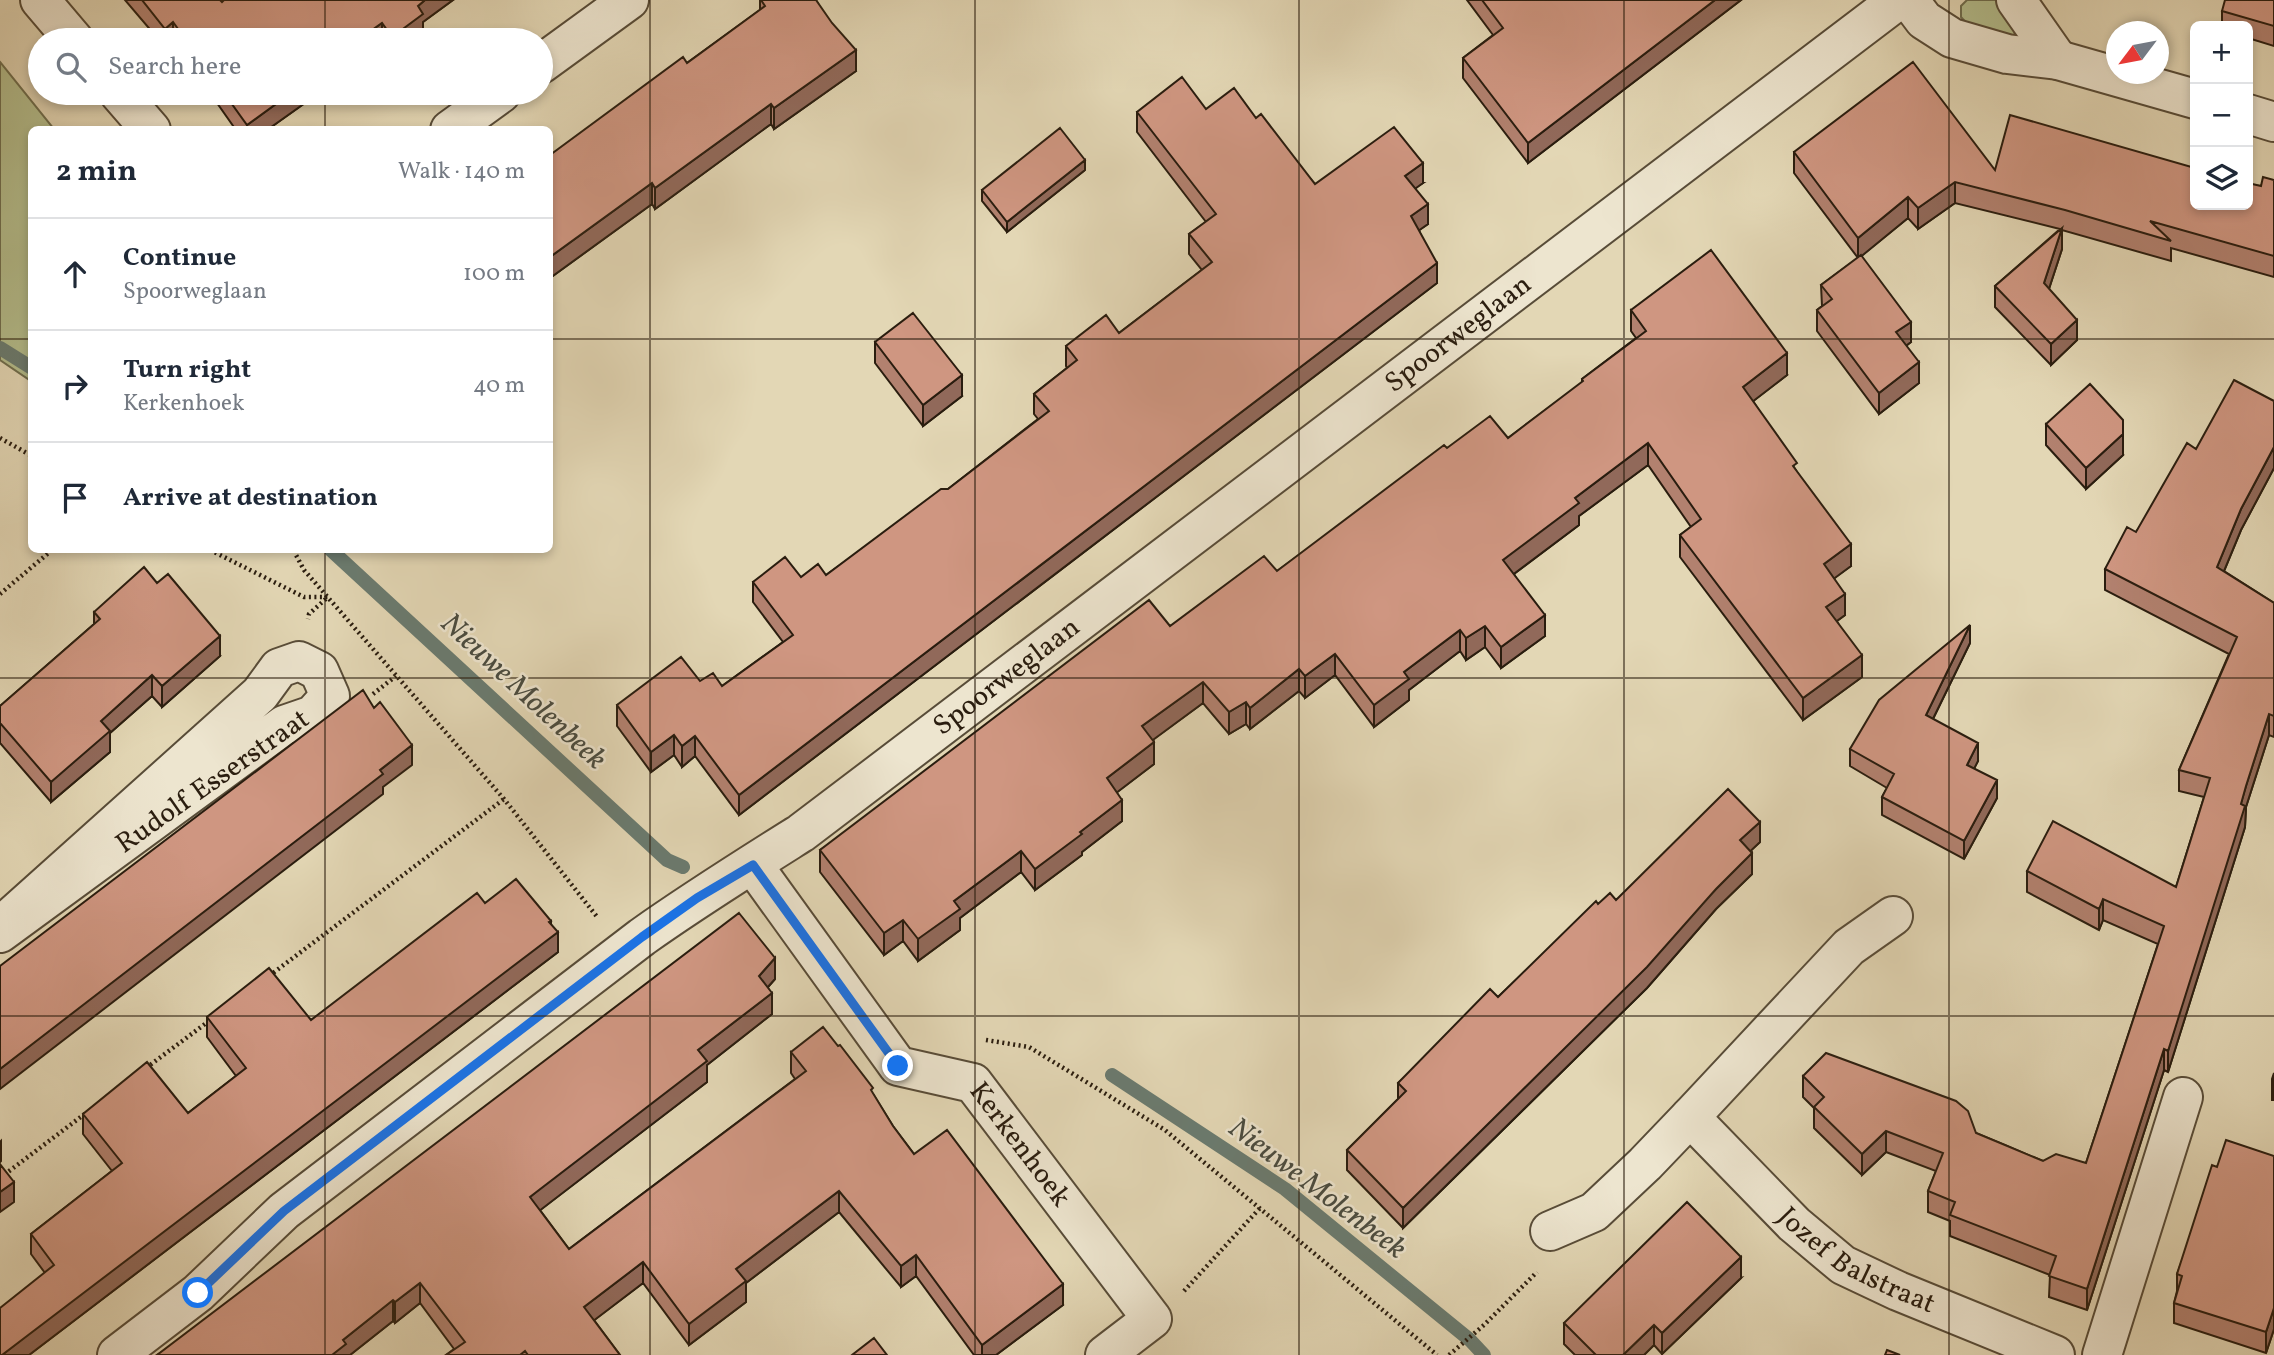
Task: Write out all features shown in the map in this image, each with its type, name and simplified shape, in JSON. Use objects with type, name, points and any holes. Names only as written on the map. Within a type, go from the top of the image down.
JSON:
[{"type":"street","points":[[40,0],[64,28]]},
{"type":"street","points":[[553,55],[628,0]]},
{"type":"street","name":"Spoorweglaan","points":[[117,1355],[198,1293],[284,1211],[697,898],[753,865],[812,825],[1898,0]]},
{"type":"street","points":[[1909,0],[1924,20],[1952,38],[2007,54],[2059,60],[2190,98]]},
{"type":"street","points":[[2016,0],[2059,60]]},
{"type":"street","points":[[129,105],[148,126]]},
{"type":"street","points":[[456,126],[484,105]]},
{"type":"street","points":[[2253,116],[2274,122]]},
{"type":"street","name":"Rudolf Esserstraat","points":[[0,927],[260,694],[279,668],[299,661],[319,671],[330,696],[313,715],[284,725],[0,933]]},
{"type":"street","name":"Kerkenhoek","points":[[753,865],[898,1066],[973,1083],[1152,1319]]},
{"type":"street","points":[[1550,1231],[1594,1212],[1645,1164],[1849,947],[1893,916]]},
{"type":"street","points":[[2102,1355],[2183,1097]]},
{"type":"street","name":"Jozef Balstraat","points":[[1690,1117],[1794,1224],[1843,1265],[1898,1291],[2055,1355]]},
{"type":"street","points":[[1105,1355],[1152,1319]]},
{"type":"path","points":[[0,438],[28,454]]},
{"type":"path","points":[[0,594],[48,553]]},
{"type":"path","points":[[216,553],[304,597],[328,597]]},
{"type":"path","points":[[296,553],[304,570],[504,799],[625,952]]},
{"type":"path","points":[[299,661],[309,614],[328,597]]},
{"type":"path","points":[[263,980],[504,799]]},
{"type":"path","points":[[143,1071],[219,1013]]},
{"type":"path","points":[[977,1038],[1029,1047],[1165,1130],[1437,1355]]},
{"type":"path","points":[[0,1178],[88,1112]]},
{"type":"path","points":[[1152,1319],[1169,1308],[1260,1208]]},
{"type":"path","points":[[1449,1355],[1484,1325],[1538,1271],[1550,1231]]},
{"type":"green space","points":[[1967,0],[1996,0],[2014,25],[2015,38],[1971,28],[1961,17],[1961,6]]},
{"type":"green space","points":[[0,62],[28,97],[28,105],[35,105],[52,126],[28,126],[28,379],[0,360]]},
{"type":"building","points":[[142,0],[425,0],[418,6],[423,14],[404,28],[386,28],[382,23],[375,28],[177,28],[173,22],[164,28]]},
{"type":"building","points":[[761,0],[816,0],[856,50],[774,108],[771,104],[655,188],[652,183],[553,255],[553,153],[683,57],[687,63],[765,6]]},
{"type":"building","points":[[1482,0],[1715,0],[1528,143],[1463,58],[1503,28]]},
{"type":"building","points":[[2225,0],[2274,0],[2274,26],[2222,11]]},
{"type":"building","points":[[1913,62],[1995,170],[2010,115],[2190,167],[2190,210],[2253,210],[2253,184],[2261,186],[2263,177],[2274,180],[2274,256],[2150,221],[2171,241],[1955,182],[1918,208],[1908,197],[1858,238],[1794,152]]},
{"type":"building","points":[[1182,77],[1206,109],[1234,88],[1256,118],[1261,114],[1315,184],[1394,127],[1423,163],[1405,176],[1428,204],[1411,216],[1437,263],[739,795],[695,736],[682,746],[674,735],[651,752],[617,705],[681,657],[700,681],[713,673],[722,686],[793,635],[753,582],[785,557],[801,577],[818,564],[826,575],[941,489],[948,489],[1049,411],[1034,394],[1077,360],[1066,346],[1106,315],[1119,333],[1212,262],[1189,234],[1216,214],[1137,112]]},
{"type":"building","points":[[233,105],[274,105],[247,125]]},
{"type":"building","points":[[1060,128],[1085,160],[1007,222],[982,190]]},
{"type":"building","points":[[2062,228],[2044,283],[2077,320],[2051,344],[1995,286]]},
{"type":"building","points":[[1711,250],[1787,353],[1743,387],[1797,463],[1793,466],[1851,544],[1824,564],[1845,594],[1826,607],[1862,655],[1803,698],[1680,535],[1701,519],[1648,443],[1575,498],[1579,503],[1503,560],[1545,615],[1501,647],[1485,626],[1466,638],[1460,630],[1404,672],[1409,679],[1374,705],[1335,654],[1305,676],[1299,669],[1250,708],[1246,702],[1229,712],[1203,682],[1142,726],[1154,742],[1107,778],[1122,800],[1035,869],[1021,851],[954,901],[960,909],[918,939],[903,920],[884,933],[820,850],[1149,600],[1170,626],[1264,556],[1277,571],[1444,445],[1447,448],[1490,416],[1508,438],[1646,331],[1631,310]]},
{"type":"building","points":[[1861,255],[1911,322],[1896,332],[1919,362],[1879,393],[1817,310],[1832,299],[1821,285]]},
{"type":"building","points":[[913,313],[962,375],[923,405],[875,342]]},
{"type":"building","points":[[2234,380],[2274,401],[2274,447],[2241,509],[2217,567],[2274,603],[2274,716],[2269,714],[2241,804],[2245,806],[2168,1051],[2164,1049],[2087,1289],[2049,1276],[2056,1256],[1950,1215],[1955,1202],[1928,1191],[1943,1153],[1886,1131],[1862,1154],[1814,1107],[1824,1097],[1803,1076],[1826,1053],[1956,1101],[1968,1111],[1976,1133],[2043,1161],[2056,1154],[2086,1163],[2164,926],[2103,899],[2099,909],[2027,871],[2053,821],[2176,887],[2210,778],[2179,770],[2237,637],[2105,569],[2127,527],[2136,532],[2187,443],[2196,449]]},
{"type":"building","points":[[2090,384],[2123,420],[2123,434],[2086,468],[2046,424]]},
{"type":"building","points":[[144,567],[157,583],[168,574],[220,636],[162,686],[152,675],[101,721],[110,731],[51,782],[0,723],[0,706],[100,619],[94,612]]},
{"type":"building","points":[[1970,625],[1926,715],[1978,743],[1967,765],[1997,780],[1964,841],[1882,797],[1894,774],[1850,749],[1879,700]]},
{"type":"building","points":[[363,690],[374,708],[380,702],[412,745],[380,770],[383,774],[0,1069],[0,966]]},
{"type":"building","points":[[1728,789],[1760,822],[1740,840],[1752,853],[1647,967],[1403,1208],[1347,1150],[1406,1091],[1398,1083],[1490,989],[1498,997],[1596,901],[1598,904],[1610,893],[1616,900]]},
{"type":"building","points":[[516,879],[558,932],[0,1355],[0,1308],[54,1265],[31,1234],[122,1163],[83,1114],[147,1062],[188,1113],[246,1068],[207,1017],[269,968],[311,1020],[477,893],[485,903]]},
{"type":"building","points":[[739,913],[775,958],[759,976],[772,993],[698,1050],[707,1061],[530,1197],[569,1249],[806,1071],[791,1052],[823,1027],[873,1088],[871,1090],[893,1126],[914,1154],[947,1130],[1063,1284],[982,1345],[916,1255],[901,1266],[839,1191],[736,1269],[746,1281],[689,1324],[643,1262],[584,1307],[620,1355],[528,1355],[525,1351],[520,1355],[446,1355],[465,1342],[420,1283],[395,1302],[393,1300],[343,1340],[346,1344],[332,1355],[157,1355]]},
{"type":"building","points":[[2226,1140],[2274,1156],[2274,1308],[2266,1332],[2174,1303],[2182,1276],[2177,1274],[2212,1165],[2217,1167]]},
{"type":"building","points":[[0,1164],[14,1182],[0,1192]]},
{"type":"building","points":[[1687,1202],[1741,1257],[1662,1333],[1654,1325],[1623,1355],[1596,1355],[1564,1323]]},
{"type":"building","points":[[874,1338],[887,1355],[852,1355]]},
{"type":"building","points":[[1887,1350],[1900,1355],[1885,1355]]},
{"type":"waterway","name":"Nieuwe Molenbeek","points":[[0,348],[28,366]]},
{"type":"waterway","name":"Nieuwe Molenbeek","points":[[334,553],[667,860],[683,867]]},
{"type":"waterway","name":"Nieuwe Molenbeek","points":[[1112,1075],[1285,1189],[1470,1340],[1484,1355]]},
{"type":"route","points":[[198,1293],[284,1211],[642,937],[697,898],[753,865],[898,1066]]}]
